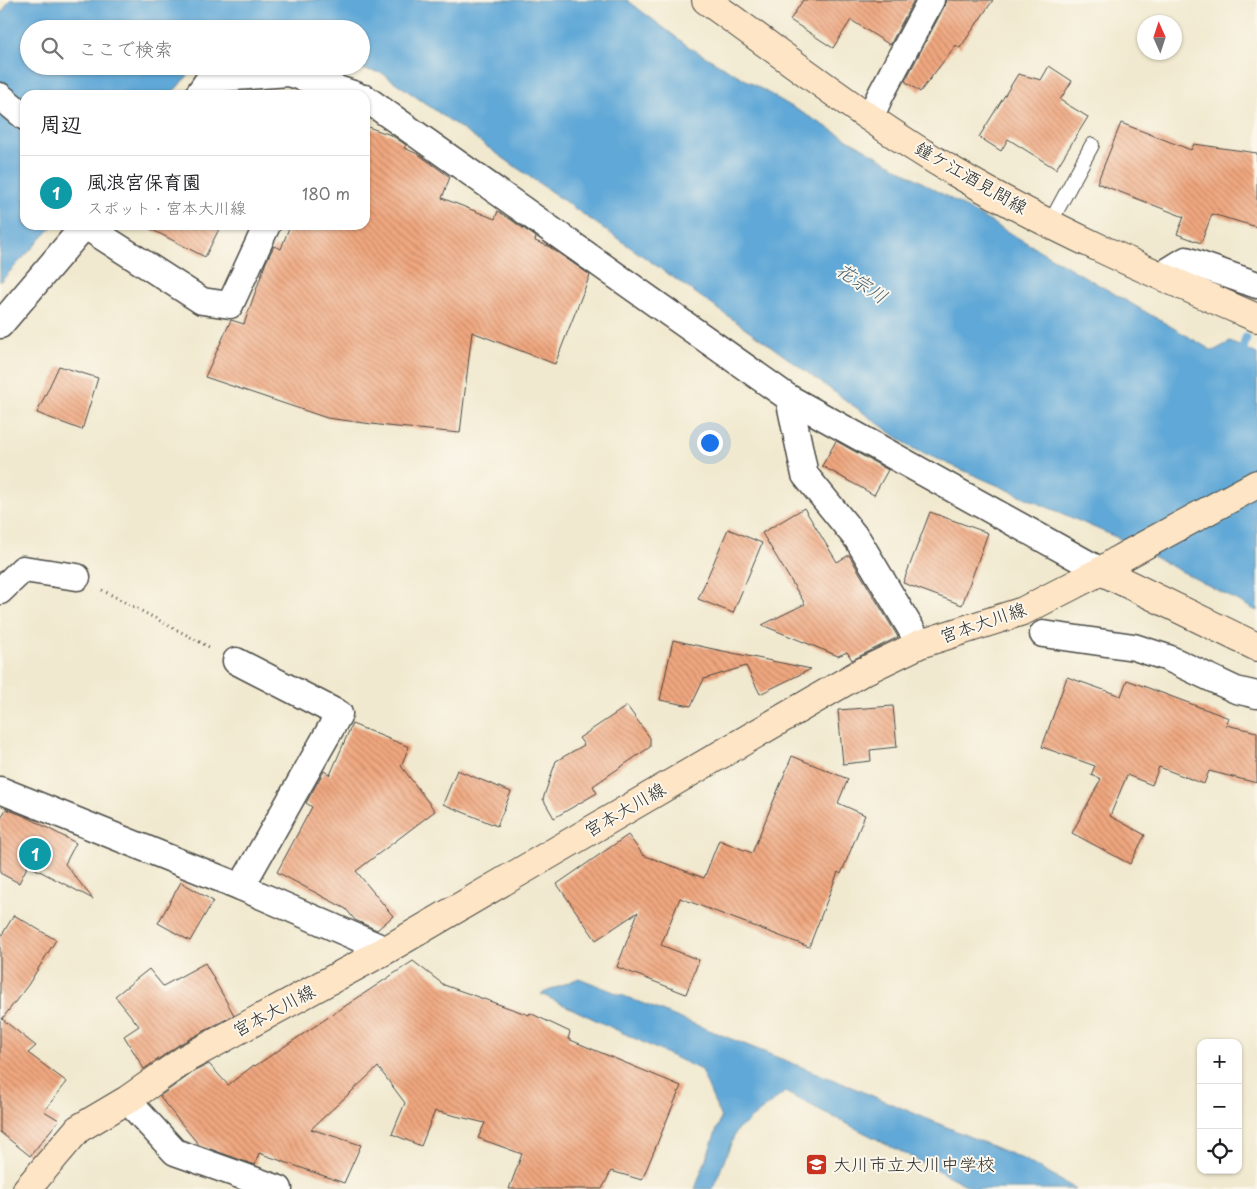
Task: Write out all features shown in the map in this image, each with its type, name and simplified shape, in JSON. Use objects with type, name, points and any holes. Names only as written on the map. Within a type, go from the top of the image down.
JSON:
[{"type":"main road","name":"鐘ケ江酒見間線","points":[[706,0],[870,118],[958,174],[1075,237],[1257,318]]},
{"type":"main road","name":"宮本大川線","points":[[26,1189],[78,1129],[126,1100],[187,1058],[386,950],[862,672],[920,644],[1024,611],[1257,484]]},
{"type":"main road","points":[[1111,564],[1257,647]]},
{"type":"street","points":[[870,118],[931,0]]},
{"type":"street","points":[[201,90],[209,79],[262,75]]},
{"type":"street","points":[[294,75],[341,90]]},
{"type":"street","points":[[0,96],[20,113]]},
{"type":"street","points":[[370,102],[789,398],[1111,564]]},
{"type":"street","points":[[0,325],[81,230]]},
{"type":"street","points":[[93,230],[202,301],[230,305],[265,230]]},
{"type":"street","points":[[1160,276],[1186,260],[1257,285]]},
{"type":"street","points":[[789,398],[805,475],[858,540],[920,644]]},
{"type":"street","points":[[0,591],[23,569],[77,577]]},
{"type":"street","points":[[1043,634],[1134,647],[1168,658],[1236,690],[1257,695]]},
{"type":"street","points":[[236,661],[339,714],[241,887]]},
{"type":"street","points":[[0,790],[241,887],[386,950]]},
{"type":"street","points":[[126,1100],[175,1152],[279,1189]]},
{"type":"lane","points":[[1050,223],[1092,145]]},
{"type":"path","points":[[77,577],[236,661]]},
{"type":"water","points":[[10,0],[627,0],[689,47],[1213,351],[1230,342],[1257,354],[1257,611],[1118,538],[912,448],[768,344],[382,73],[370,71],[370,20],[20,20],[20,75],[189,75],[175,90],[22,90],[0,74],[0,15]]},
{"type":"water","points":[[0,128],[20,143],[20,230],[49,230],[0,282]]},
{"type":"water","points":[[579,978],[849,1086],[1023,1159],[1076,1189],[974,1189],[785,1092],[736,1131],[713,1189],[695,1189],[721,1118],[701,1070],[541,994]]},
{"type":"building","points":[[803,0],[914,0],[890,45],[851,20],[833,48],[790,20]]},
{"type":"building","points":[[946,0],[993,0],[960,48],[956,45],[920,92],[905,81]]},
{"type":"building","points":[[1049,66],[1072,81],[1060,100],[1088,117],[1056,169],[1008,139],[1001,151],[979,137],[1018,74],[1041,80]]},
{"type":"building","points":[[1121,123],[1191,150],[1194,144],[1257,153],[1257,227],[1212,214],[1201,243],[1177,234],[1184,217],[1097,183]]},
{"type":"building","points":[[370,128],[391,135],[406,145],[404,148],[418,154],[450,177],[442,198],[495,219],[498,211],[536,237],[535,241],[548,246],[590,275],[555,364],[472,332],[460,433],[327,418],[205,377],[231,320],[244,324],[266,262],[274,246],[281,249],[288,230],[370,230]]},
{"type":"building","points":[[153,230],[218,230],[205,257]]},
{"type":"building","points":[[59,366],[98,378],[82,430],[37,413]]},
{"type":"building","points":[[836,441],[888,470],[874,495],[822,466]]},
{"type":"building","points":[[804,508],[837,562],[849,555],[898,637],[852,660],[847,652],[838,656],[762,625],[805,604],[762,533]]},
{"type":"building","points":[[930,512],[988,533],[962,605],[903,583]]},
{"type":"building","points":[[728,529],[762,543],[733,613],[698,599]]},
{"type":"building","points":[[673,640],[811,669],[760,694],[746,666],[704,679],[691,706],[660,700]]},
{"type":"building","points":[[1067,677],[1121,696],[1127,680],[1229,718],[1226,725],[1257,732],[1257,783],[1209,771],[1204,784],[1159,767],[1152,785],[1127,775],[1110,816],[1145,835],[1130,864],[1072,833],[1101,779],[1091,775],[1095,766],[1042,747]]},
{"type":"building","points":[[627,706],[650,738],[650,747],[593,786],[597,793],[554,818],[543,799],[556,761],[584,745],[579,738]]},
{"type":"building","points":[[893,706],[897,747],[870,750],[871,761],[843,764],[838,710]]},
{"type":"building","points":[[352,724],[409,747],[401,766],[435,811],[356,871],[393,916],[377,930],[355,920],[346,909],[277,872],[312,807],[306,803],[324,771],[330,775]]},
{"type":"building","points":[[792,756],[848,779],[838,803],[865,815],[841,874],[838,872],[809,947],[680,898],[661,945],[699,960],[686,994],[617,967],[638,912],[596,940],[557,884],[628,835],[643,855],[704,878],[719,840],[752,853]]},
{"type":"building","points":[[457,770],[511,792],[497,826],[443,804]]},
{"type":"building","points":[[6,809],[27,817],[76,843],[65,864],[93,899],[28,865],[19,883],[0,873],[0,820]]},
{"type":"building","points":[[181,882],[213,901],[190,941],[158,923]]},
{"type":"building","points":[[14,915],[56,940],[28,985],[2,1019],[36,1046],[28,1053],[67,1082],[44,1111],[59,1120],[30,1156],[0,1132],[0,938]]},
{"type":"building","points":[[413,961],[444,985],[529,1015],[530,1013],[570,1032],[568,1039],[681,1086],[642,1180],[611,1171],[602,1189],[509,1189],[522,1154],[478,1138],[485,1123],[435,1111],[421,1146],[392,1134],[405,1103],[378,1067],[311,1129],[361,1145],[344,1183],[259,1153],[255,1165],[199,1145],[160,1096],[195,1071],[209,1064],[228,1085],[254,1065]]},
{"type":"building","points":[[205,963],[234,1015],[180,1044],[144,1069],[124,1036],[139,1026],[115,996],[149,969],[163,986]]},
{"type":"waterway","name":"花宗川","points":[[23,90],[27,75]]},
{"type":"waterway","name":"花宗川","points":[[0,183],[20,102]]},
{"type":"waterway","points":[[1240,359],[1246,338]]},
{"type":"place","name":"風浪宮保育園","points":[[35,854]]},
{"type":"place","name":"大川市立大川中学校","points":[[817,1165]]}]
